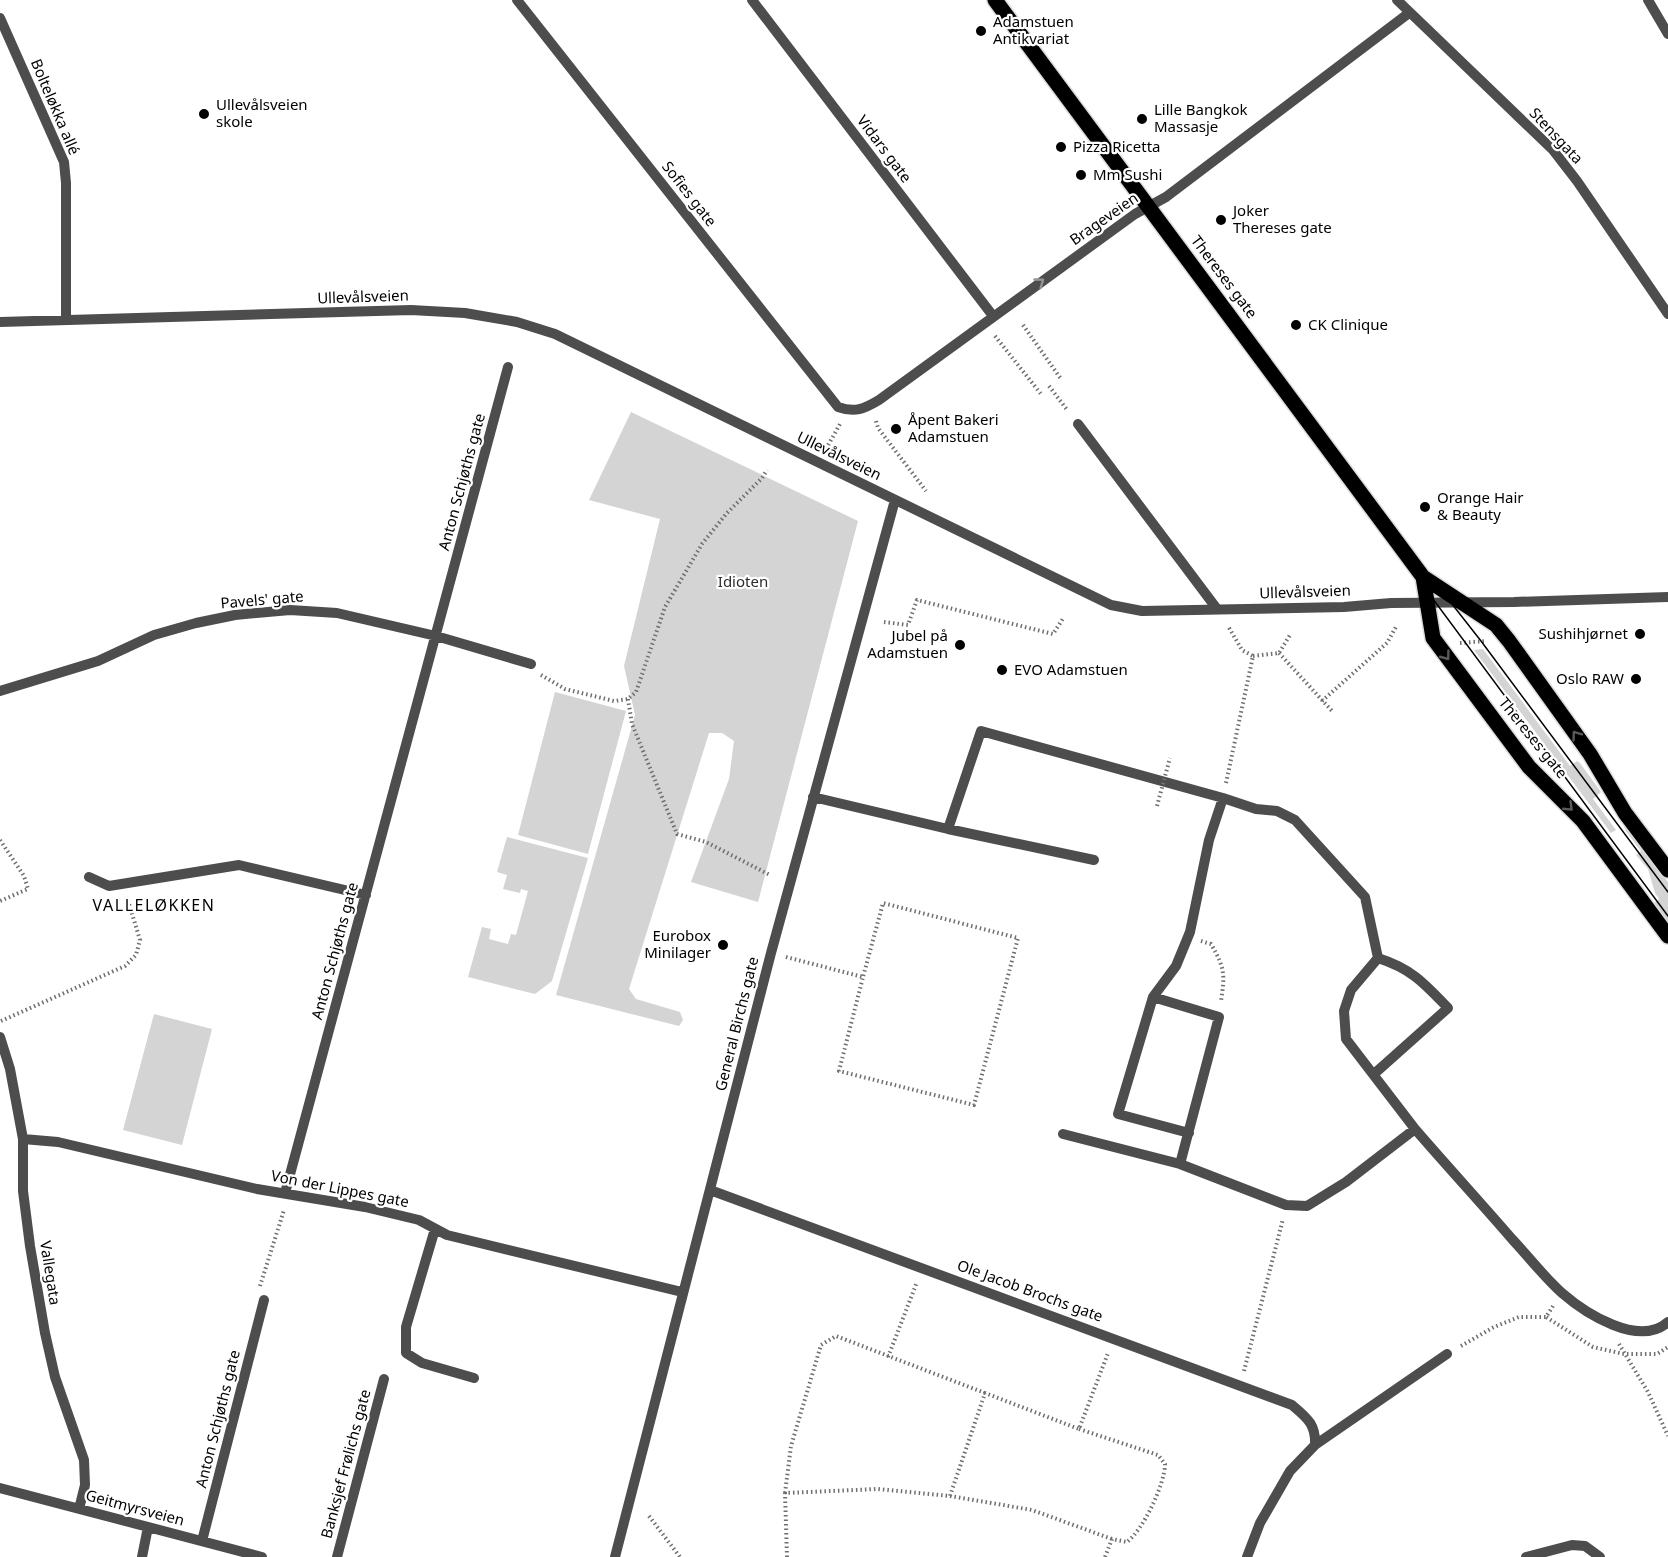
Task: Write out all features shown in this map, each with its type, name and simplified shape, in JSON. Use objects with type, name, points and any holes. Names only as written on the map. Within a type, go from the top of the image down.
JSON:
[{"type":"main road","name":"Thereses gate","points":[[995,0],[1424,577],[1496,625],[1509,641],[1590,754],[1626,813],[1668,870]]},
{"type":"main road","name":"Thereses gate","points":[[1424,577],[1433,638],[1528,767],[1582,821],[1668,936]]},
{"type":"street","name":"Sofies gate","points":[[517,0],[843,408]]},
{"type":"street","name":"Stensgata","points":[[1397,0],[1553,150],[1577,181],[1668,314]]},
{"type":"street","points":[[1648,0],[1668,34]]},
{"type":"street","name":"Vidars gate","points":[[756,2],[993,316]]},
{"type":"street","name":"Brageveien","points":[[843,408],[862,410],[879,400],[993,316],[1149,206],[1166,197],[1409,13]]},
{"type":"street","name":"Bolteløkka allé","points":[[0,18],[64,162],[66,320]]},
{"type":"street","name":"Ullevålsveien","points":[[0,322],[411,310],[465,313],[517,321],[555,334],[1111,605],[1142,611],[1668,597]]},
{"type":"street","name":"Anton Schjøths gate","points":[[285,1193],[508,367]]},
{"type":"street","points":[[1078,424],[1217,609]]},
{"type":"street","name":"General Birchs gate","points":[[615,1557],[771,953],[895,500]]},
{"type":"street","name":"Pavels' gate","points":[[0,691],[98,661],[154,635],[196,623],[235,615],[290,610],[337,612],[436,636],[531,664]]},
{"type":"street","points":[[948,829],[981,731],[1256,809],[1276,811],[1295,820],[1365,897],[1378,958]]},
{"type":"street","points":[[813,797],[1094,861]]},
{"type":"street","points":[[1188,1133],[1118,1114],[1153,997],[1176,966],[1190,932],[1209,840],[1223,798]]},
{"type":"street","points":[[89,877],[109,885],[239,865],[366,895]]},
{"type":"street","points":[[1378,958],[1352,990],[1344,1011],[1346,1039],[1414,1129],[1560,1292],[1590,1314],[1623,1329],[1642,1332],[1654,1330],[1668,1322]]},
{"type":"street","points":[[1374,1074],[1448,1008],[1416,976],[1397,964],[1378,958]]},
{"type":"street","points":[[1153,997],[1219,1017],[1180,1164]]},
{"type":"street","name":"Vallegata","points":[[0,1037],[10,1069],[23,1139],[26,1213],[45,1333],[55,1377],[84,1460],[84,1485],[79,1509]]},
{"type":"street","points":[[1063,1134],[1180,1164],[1286,1205],[1307,1206],[1346,1182],[1414,1129]]},
{"type":"street","name":"Von der Lippes gate","points":[[23,1139],[58,1142],[257,1189],[419,1220],[447,1235],[682,1292]]},
{"type":"street","name":"Ole Jacob Brochs gate","points":[[710,1190],[1292,1405],[1310,1422],[1316,1433],[1315,1445]]},
{"type":"street","points":[[435,1229],[406,1327],[406,1353],[422,1363],[474,1378]]},
{"type":"street","name":"Anton Schjøths gate","points":[[202,1541],[264,1300]]},
{"type":"street","points":[[1247,1557],[1260,1523],[1290,1472],[1315,1445],[1447,1354]]},
{"type":"street","name":"Banksjef Frølichs gate","points":[[338,1557],[384,1379]]},
{"type":"street","name":"Geitmyrsveien","points":[[0,1488],[262,1557]]},
{"type":"street","points":[[142,1557],[148,1527]]},
{"type":"street","points":[[1526,1557],[1572,1545],[1585,1545],[1600,1557]]},
{"type":"path","points":[[993,316],[996,338],[1041,394]]},
{"type":"path","points":[[1023,325],[1061,379]]},
{"type":"path","points":[[1049,386],[1078,424]]},
{"type":"path","points":[[819,463],[843,408]]},
{"type":"path","points":[[874,415],[879,428],[926,491]]},
{"type":"path","points":[[531,664],[539,674],[565,689],[614,701],[628,699],[636,692],[665,607],[702,544],[767,470]]},
{"type":"path","points":[[884,622],[908,625],[917,600],[1053,634],[1064,617]]},
{"type":"path","points":[[1217,609],[1242,650],[1252,656],[1279,653]]},
{"type":"path","points":[[1322,700],[1387,643],[1397,625]]},
{"type":"path","points":[[1279,653],[1290,635]]},
{"type":"path","points":[[1453,644],[1494,640]]},
{"type":"path","points":[[1279,653],[1332,711]]},
{"type":"path","points":[[1223,798],[1252,656]]},
{"type":"path","points":[[628,699],[632,724],[677,834],[706,842],[770,875]]},
{"type":"path","points":[[1157,806],[1170,758]]},
{"type":"path","points":[[0,840],[24,876],[28,889],[0,902]]},
{"type":"path","points":[[0,1021],[125,966],[136,955],[140,940],[123,883]]},
{"type":"path","points":[[883,903],[1018,938],[974,1105],[839,1071],[864,977],[883,903]]},
{"type":"path","points":[[771,953],[864,977]]},
{"type":"path","points":[[1218,955],[1225,977],[1219,1017]]},
{"type":"path","points":[[264,1300],[258,1293],[284,1212],[285,1193]]},
{"type":"path","points":[[1244,1372],[1286,1205]]},
{"type":"path","points":[[888,1358],[922,1267]]},
{"type":"path","points":[[1546,1317],[1560,1292]]},
{"type":"path","points":[[1447,1354],[1494,1327],[1519,1317],[1546,1317],[1593,1347],[1624,1354],[1658,1354],[1668,1347]]},
{"type":"path","points":[[784,1493],[878,1490],[950,1496],[1032,1510],[1112,1539],[1127,1542],[1137,1535],[1165,1476],[1165,1464],[1158,1455],[1079,1429],[888,1358],[836,1336],[821,1345],[791,1446],[784,1493],[787,1557]]},
{"type":"path","points":[[1079,1429],[1113,1338]]},
{"type":"path","points":[[1624,1354],[1648,1392],[1668,1436]]},
{"type":"path","points":[[950,1496],[985,1393]]},
{"type":"path","points":[[649,1516],[680,1557]]},
{"type":"path","points":[[1105,1557],[1112,1539]]},
{"type":"green space","name":"Idioten","points":[[631,412],[858,521],[758,902],[691,882],[729,779],[734,741],[722,733],[709,733],[629,989],[636,999],[680,1012],[683,1020],[679,1026],[556,995],[635,715],[624,666],[660,519],[589,500]]},
{"type":"green space","points":[[1483,649],[1570,766],[1577,761],[1580,763],[1601,792],[1593,799],[1616,830],[1611,833],[1474,650]]},
{"type":"green space","points":[[555,692],[626,711],[588,854],[518,835]]},
{"type":"green space","points":[[1628,828],[1668,882],[1668,925],[1653,904],[1659,899],[1648,869],[1636,855],[1641,851],[1625,830]]},
{"type":"green space","points":[[507,837],[588,858],[552,981],[535,994],[468,977],[482,927],[491,929],[489,939],[508,944],[511,934],[516,935],[528,891],[521,889],[520,893],[503,889],[507,875],[497,872]]},
{"type":"green space","points":[[154,1014],[212,1029],[182,1145],[123,1130]]},
{"type":"tram line","points":[[989,0],[1668,916]]},
{"type":"tram line","points":[[1002,0],[1423,567],[1668,892]]},
{"type":"place","name":"Adamstuen Antikvariat","points":[[981,31]]},
{"type":"place","name":"Ullevålsveien skole","points":[[204,114]]},
{"type":"place","name":"Lille Bangkok Massasje","points":[[1142,119]]},
{"type":"place","name":"Pizza Ricetta","points":[[1061,147]]},
{"type":"place","name":"Mm Sushi","points":[[1081,175]]},
{"type":"place","name":"Joker Thereses gate","points":[[1221,220]]},
{"type":"place","name":"CK Clinique","points":[[1296,325]]},
{"type":"place","name":"Åpent Bakeri Adamstuen","points":[[896,429]]},
{"type":"place","name":"Orange Hair & Beauty","points":[[1425,507]]},
{"type":"place","name":"Sushihjørnet","points":[[1640,634]]},
{"type":"place","name":"Jubel på Adamstuen","points":[[960,645]]},
{"type":"place","name":"EVO Adamstuen","points":[[1002,670]]},
{"type":"place","name":"Oslo RAW","points":[[1636,679]]},
{"type":"place","name":"Eurobox Minilager","points":[[723,945]]},
{"type":"district","name":"VALLELØKKEN","points":[[154,905]]}]
